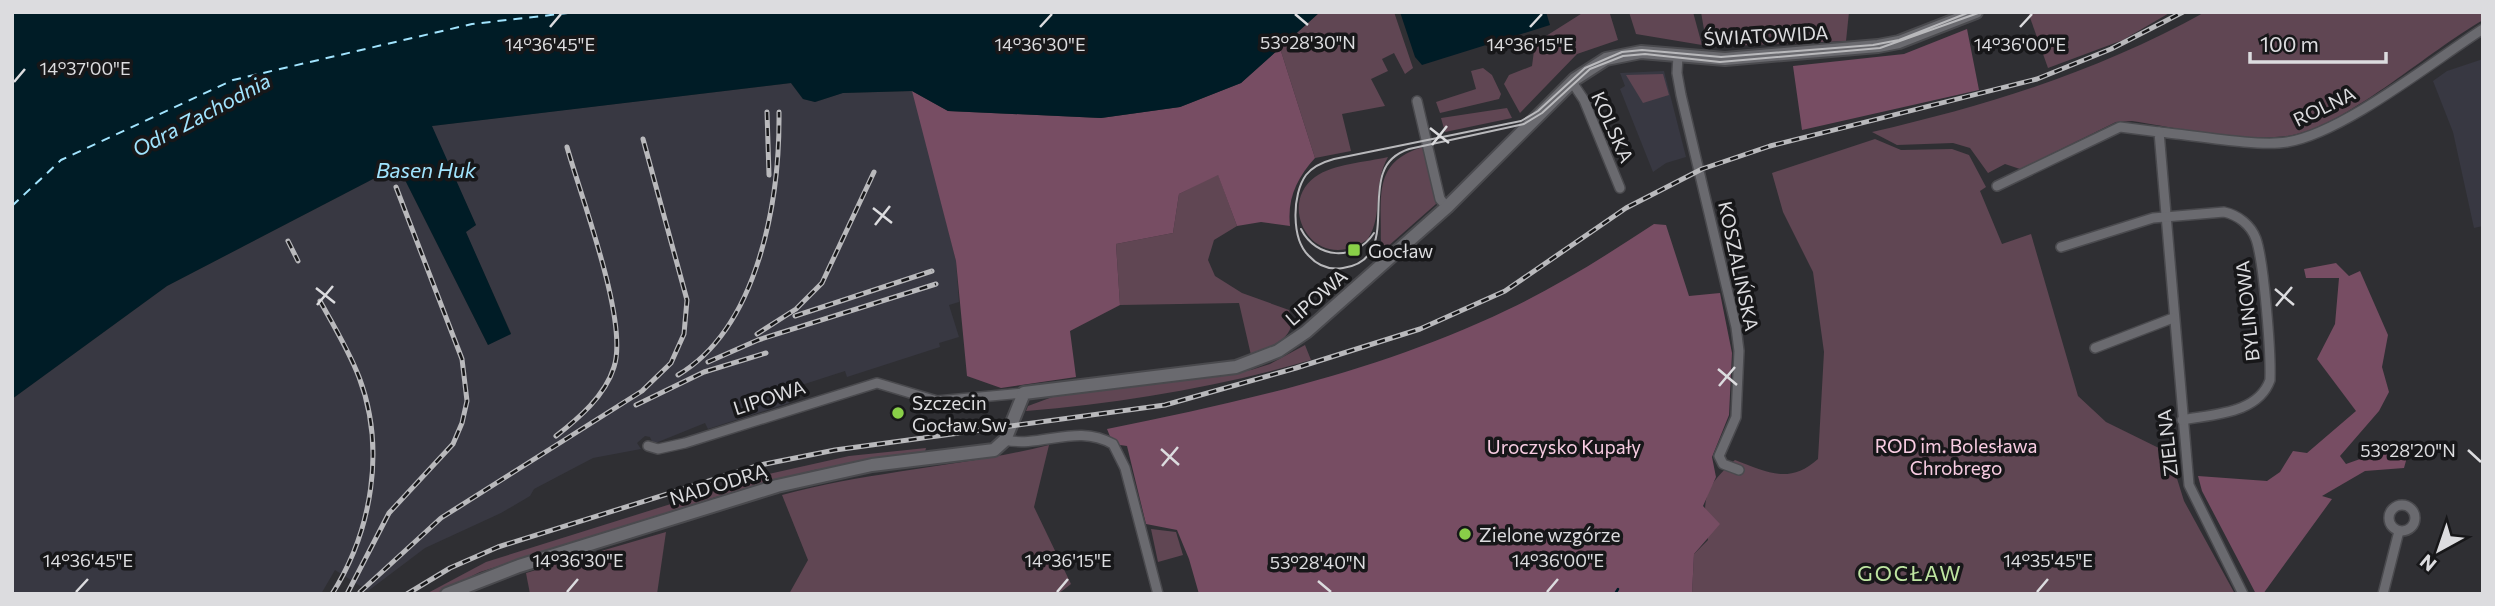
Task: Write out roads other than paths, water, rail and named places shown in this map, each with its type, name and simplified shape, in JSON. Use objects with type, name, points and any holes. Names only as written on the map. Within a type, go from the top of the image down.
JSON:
[{"type":"street","name":"ŚWIATOWIDA","points":[[1678,56],[1725,59],[1882,46],[1976,12]]},
{"type":"street","name":"ROLNA","points":[[2158,132],[2275,142],[2297,140],[2360,110],[2483,29]]},
{"type":"street","name":"LIPOWA","points":[[649,446],[659,449],[685,443],[877,383],[937,401],[1231,367],[1265,358],[1306,332],[1447,206],[1572,82],[1595,64],[1623,54],[1641,52],[1678,56]]},
{"type":"street","name":"KOSZALIŃSKA","points":[[1678,56],[1677,73],[1681,95],[1736,327],[1739,398],[1736,417],[1719,456],[1723,464],[1739,470]]},
{"type":"street","name":"KOLSKA","points":[[1572,82],[1584,100],[1620,188]]},
{"type":"street","points":[[1417,101],[1440,199],[1447,206]]},
{"type":"street","points":[[1997,186],[2120,127],[2158,132]]},
{"type":"street","name":"ZIELNA","points":[[2158,132],[2189,485],[2243,594]]},
{"type":"street","name":"BYLINOWA","points":[[2165,218],[2224,212],[2233,214],[2248,226],[2258,248],[2271,370],[2267,389],[2254,403],[2182,420]]},
{"type":"street","points":[[2061,247],[2153,218],[2165,218]]},
{"type":"street","points":[[2095,348],[2173,318]]},
{"type":"street","points":[[1024,393],[1005,440],[1018,442],[1086,433],[1113,444],[1125,468],[1158,594]]},
{"type":"street","name":"NAD ODRĄ","points":[[447,594],[519,566],[759,491],[854,468],[991,451],[1005,440]]},
{"type":"street","points":[[2383,594],[2399,531]]},
{"type":"water","points":[[12,12],[1320,12],[1241,83],[1180,107],[1101,118],[948,111],[912,91],[843,93],[815,102],[803,99],[791,83],[432,126],[476,225],[466,232],[511,334],[488,345],[398,166],[167,286],[12,399]]},
{"type":"water","points":[[1400,12],[1546,12],[1550,25],[1422,65],[1415,57]]},
{"type":"waterway","points":[[1615,594],[1618,589]]},
{"type":"tram line","points":[[1970,12],[1899,40],[1873,45],[1721,57],[1642,50],[1622,52],[1585,68],[1538,111],[1521,121],[1334,159],[1318,165],[1306,175],[1298,193],[1296,228],[1299,239],[1309,256],[1324,266],[1343,268],[1359,263],[1369,255],[1374,243],[1383,173],[1397,155],[1409,149],[1524,124],[1542,113],[1590,69],[1623,56],[1645,54],[1720,62],[1880,48],[1981,12]]},
{"type":"tram line","points":[[1301,229],[1316,246],[1336,253],[1357,249],[1374,233]]},
{"type":"railway","points":[[407,594],[450,568],[498,547],[760,465],[835,450],[1165,405],[1420,329],[1505,291],[1626,208],[1702,169],[1770,146],[2037,79],[2111,49],[2183,12]]},
{"type":"railway","points":[[767,112],[769,175]]},
{"type":"railway","points":[[678,375],[706,353],[728,326],[746,294],[769,221],[775,183],[779,112]]},
{"type":"railway","points":[[360,592],[441,518],[642,391],[671,363],[684,334],[687,300],[643,139]]},
{"type":"railway","points":[[556,436],[598,397],[610,378],[617,347],[609,291],[567,147]]},
{"type":"railway","points":[[757,334],[796,309],[822,283],[874,172]]},
{"type":"railway","points":[[347,594],[389,513],[453,444],[467,401],[462,359],[396,187]]},
{"type":"railway","points":[[288,241],[298,261]]},
{"type":"railway","points":[[795,316],[932,271]]},
{"type":"railway","points":[[708,362],[758,340],[936,284]]},
{"type":"railway","points":[[320,301],[359,377],[372,432],[371,489],[365,516],[357,544],[332,594]]},
{"type":"railway","points":[[636,405],[704,372],[766,353]]},
{"type":"place","name":"Gocław","points":[[1354,250]]},
{"type":"place","name":"Szczecin Gocław Sw","points":[[898,413]]},
{"type":"place","name":"Zielone wzgórze","points":[[1465,534]]},
{"type":"district","name":"GOCŁAW","points":[[1910,572]]},
{"type":"water label","name":"Odra Zachodnia","points":[[201,114]]},
{"type":"water label","name":"Basen Huk","points":[[426,169]]},
{"type":"park label","name":"Uroczysko Kupały","points":[[1564,446]]},
{"type":"park label","name":"ROD im. Bolesława Chrobrego","points":[[1956,456]]}]
